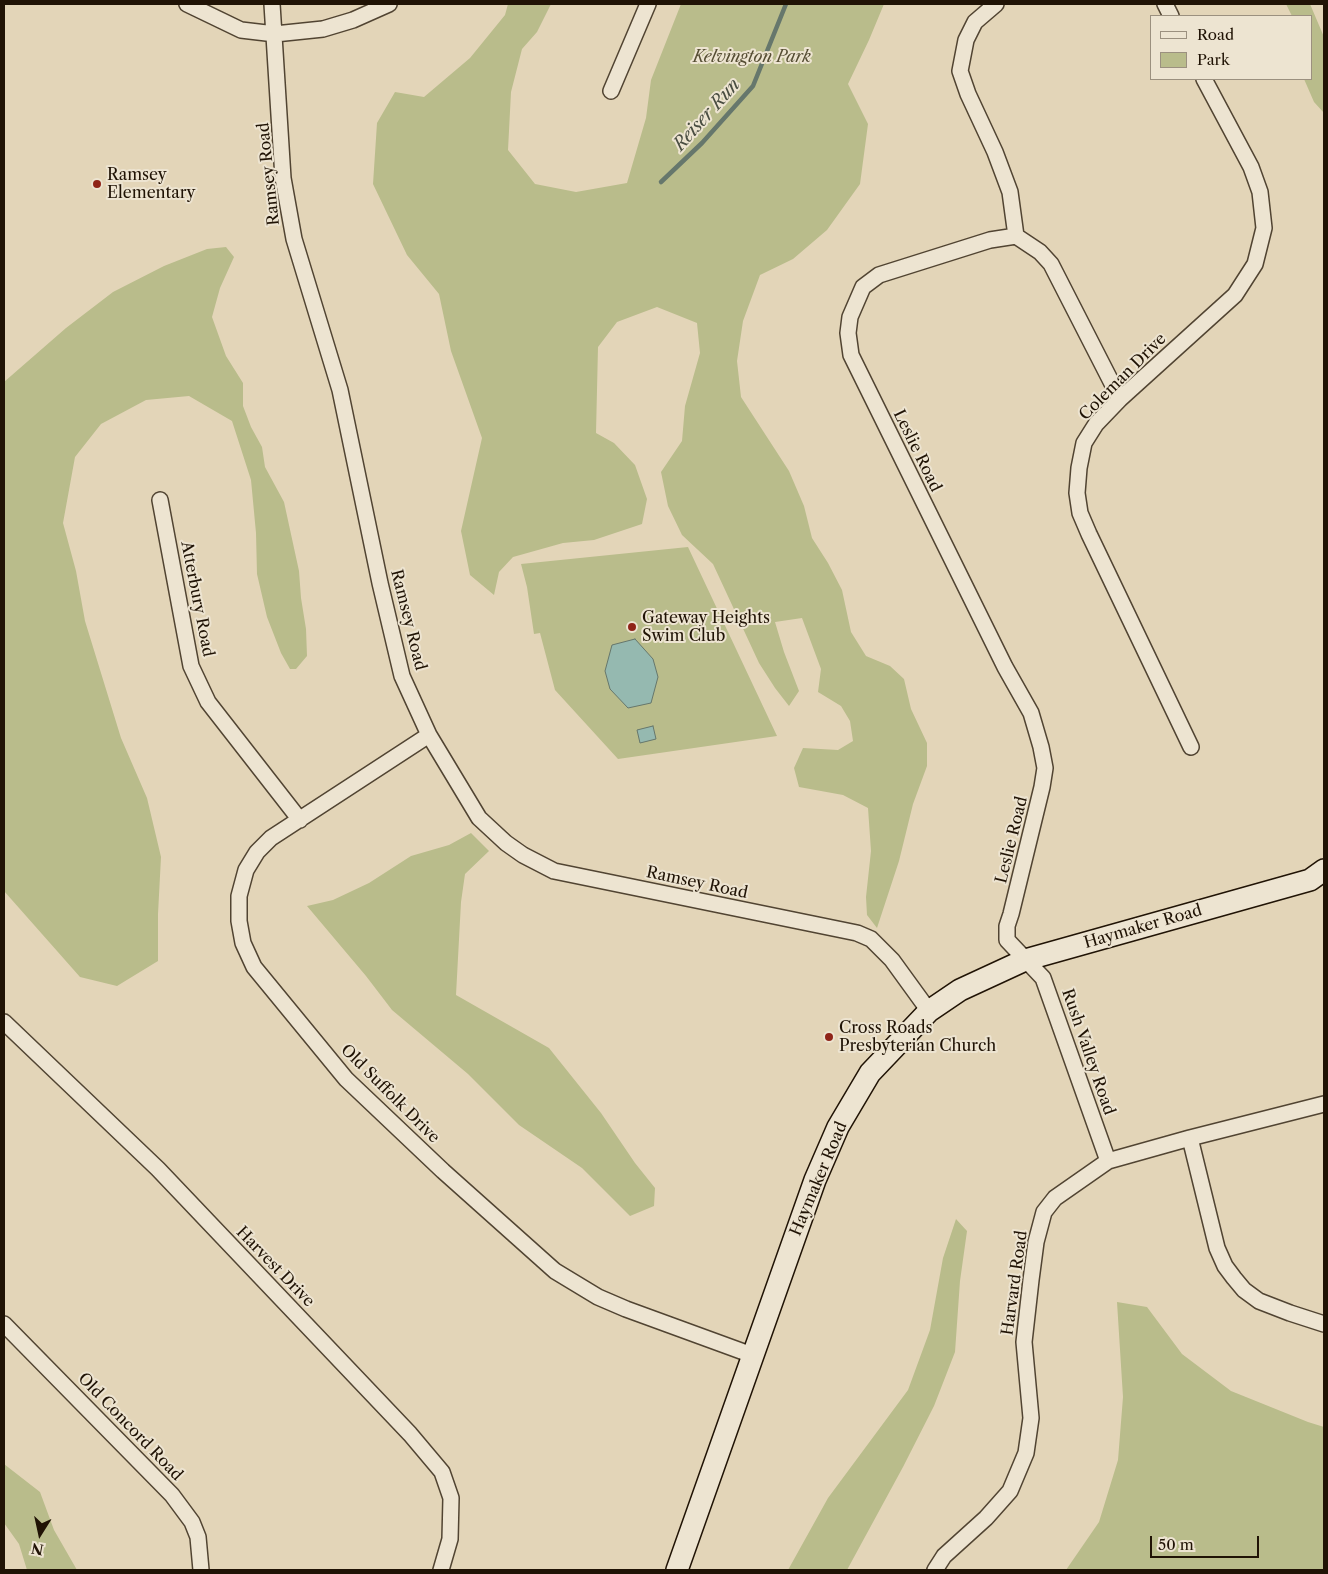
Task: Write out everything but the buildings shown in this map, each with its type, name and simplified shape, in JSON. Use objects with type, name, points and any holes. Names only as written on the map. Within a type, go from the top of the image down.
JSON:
[{"type":"main road","name":"Haymaker Road","points":[[677,1570],[815,1180],[838,1128],[870,1074],[929,1011],[960,990],[1025,960],[1310,880],[1324,870]]},
{"type":"street","points":[[188,4],[241,30],[275,34],[323,29],[353,20],[389,4]]},
{"type":"street","name":"Ramsey Road","points":[[272,4],[283,178],[294,239],[340,390],[380,583],[402,676],[429,735],[479,818],[506,843],[554,871],[857,933],[870,940],[892,960],[929,1011]]},
{"type":"street","points":[[611,91],[648,4]]},
{"type":"street","points":[[996,4],[975,22],[966,40],[960,71],[1010,192],[1016,236],[1040,252],[1051,264],[1120,400]]},
{"type":"street","name":"Coleman Drive","points":[[1191,747],[1089,534],[1080,513],[1077,493],[1084,442],[1096,424],[1235,295],[1255,264],[1264,228],[1260,192],[1251,166],[1205,80]]},
{"type":"street","name":"Leslie Road","points":[[1016,236],[990,240],[879,275],[863,287],[850,317],[848,334],[851,355],[1005,667],[1030,713],[1041,747],[1045,768],[1042,787],[1012,914],[1007,926],[1006,940],[1025,960]]},
{"type":"street","name":"Atterbury Road","points":[[160,500],[191,666],[208,702],[300,820]]},
{"type":"street","name":"Old Suffolk Drive","points":[[429,735],[270,838],[257,852],[246,870],[238,896],[239,921],[243,943],[254,968],[346,1079],[443,1171],[555,1271],[598,1297],[626,1309],[752,1354]]},
{"type":"street","name":"Rush Valley Road","points":[[1025,960],[1043,978],[1108,1161]]},
{"type":"street","name":"Harvest Drive","points":[[4,1022],[158,1169],[410,1434],[442,1472],[451,1498],[451,1522],[450,1539],[441,1570]]},
{"type":"street","name":"Harvard Road","points":[[935,1570],[944,1556],[986,1518],[1010,1491],[1026,1453],[1031,1418],[1024,1342],[1035,1252],[1044,1212],[1055,1198],[1108,1161],[1324,1104]]},
{"type":"street","points":[[1190,1138],[1216,1248],[1225,1266],[1244,1290],[1259,1301],[1324,1324]]},
{"type":"street","name":"Old Concord Road","points":[[4,1324],[172,1495],[192,1522],[198,1537],[201,1570]]},
{"type":"green space","name":"Kelvington Park","points":[[508,4],[551,4],[537,32],[522,49],[511,92],[508,150],[535,184],[576,192],[627,183],[646,118],[651,80],[681,4],[884,4],[848,84],[868,124],[860,184],[827,230],[793,259],[760,275],[743,321],[737,361],[741,397],[789,471],[804,506],[812,538],[842,590],[851,632],[866,656],[890,666],[904,679],[911,709],[927,743],[927,766],[913,804],[899,861],[877,928],[867,915],[866,897],[871,851],[868,808],[843,795],[799,787],[794,768],[803,748],[838,750],[853,741],[850,721],[841,706],[818,692],[821,669],[802,618],[775,622],[799,691],[789,706],[759,663],[713,564],[682,535],[668,506],[661,472],[682,441],[685,406],[700,353],[697,323],[657,307],[617,322],[598,347],[596,433],[614,443],[635,465],[647,499],[642,524],[594,540],[563,543],[513,557],[499,572],[494,595],[470,575],[461,531],[482,438],[451,351],[439,294],[407,255],[373,184],[377,123],[395,92],[424,97],[470,58],[505,15]]},
{"type":"green space","points":[[1286,4],[1310,4],[1324,37],[1324,113],[1314,102],[1304,80],[1313,80],[1313,15],[1292,15]]},
{"type":"green space","points":[[226,247],[234,257],[220,288],[212,317],[226,356],[243,383],[243,406],[251,427],[262,447],[265,467],[284,502],[299,571],[306,629],[307,656],[296,669],[290,669],[281,653],[267,617],[257,574],[256,533],[251,480],[232,421],[189,396],[146,400],[101,424],[75,457],[63,523],[76,571],[85,621],[121,738],[147,798],[161,857],[158,961],[117,986],[80,977],[4,891],[4,382],[66,328],[113,292],[164,266],[207,249]]},
{"type":"green space","name":"Gateway Heights Swim Club","points":[[688,547],[777,736],[618,759],[555,690],[540,633],[534,634],[527,587],[521,564]]},
{"type":"green space","points":[[471,833],[489,851],[465,874],[461,902],[456,995],[549,1048],[601,1113],[635,1163],[655,1188],[654,1206],[630,1216],[582,1168],[519,1125],[468,1074],[392,1010],[307,906],[333,900],[369,883],[411,856],[449,845]]},
{"type":"green space","points":[[956,1219],[967,1231],[960,1281],[955,1352],[934,1406],[847,1570],[788,1570],[828,1498],[908,1390],[930,1330],[943,1258]]},
{"type":"green space","points":[[1117,1302],[1147,1307],[1182,1354],[1231,1391],[1324,1427],[1324,1570],[1066,1570],[1099,1522],[1118,1460],[1123,1397]]},
{"type":"green space","points":[[4,1464],[40,1492],[54,1530],[77,1570],[27,1570],[19,1544],[4,1523]]},
{"type":"water","points":[[635,639],[653,659],[658,677],[651,703],[628,708],[610,689],[605,671],[612,645]]},
{"type":"water","points":[[653,726],[656,739],[640,743],[637,730]]},
{"type":"waterway","name":"Reiser Run","points":[[661,182],[702,143],[753,86],[786,4]]},
{"type":"place","name":"Ramsey Elementary","points":[[97,184]]},
{"type":"place","name":"Gateway Heights Swim Club","points":[[632,627]]},
{"type":"place","name":"Cross Roads Presbyterian Church","points":[[829,1037]]}]
